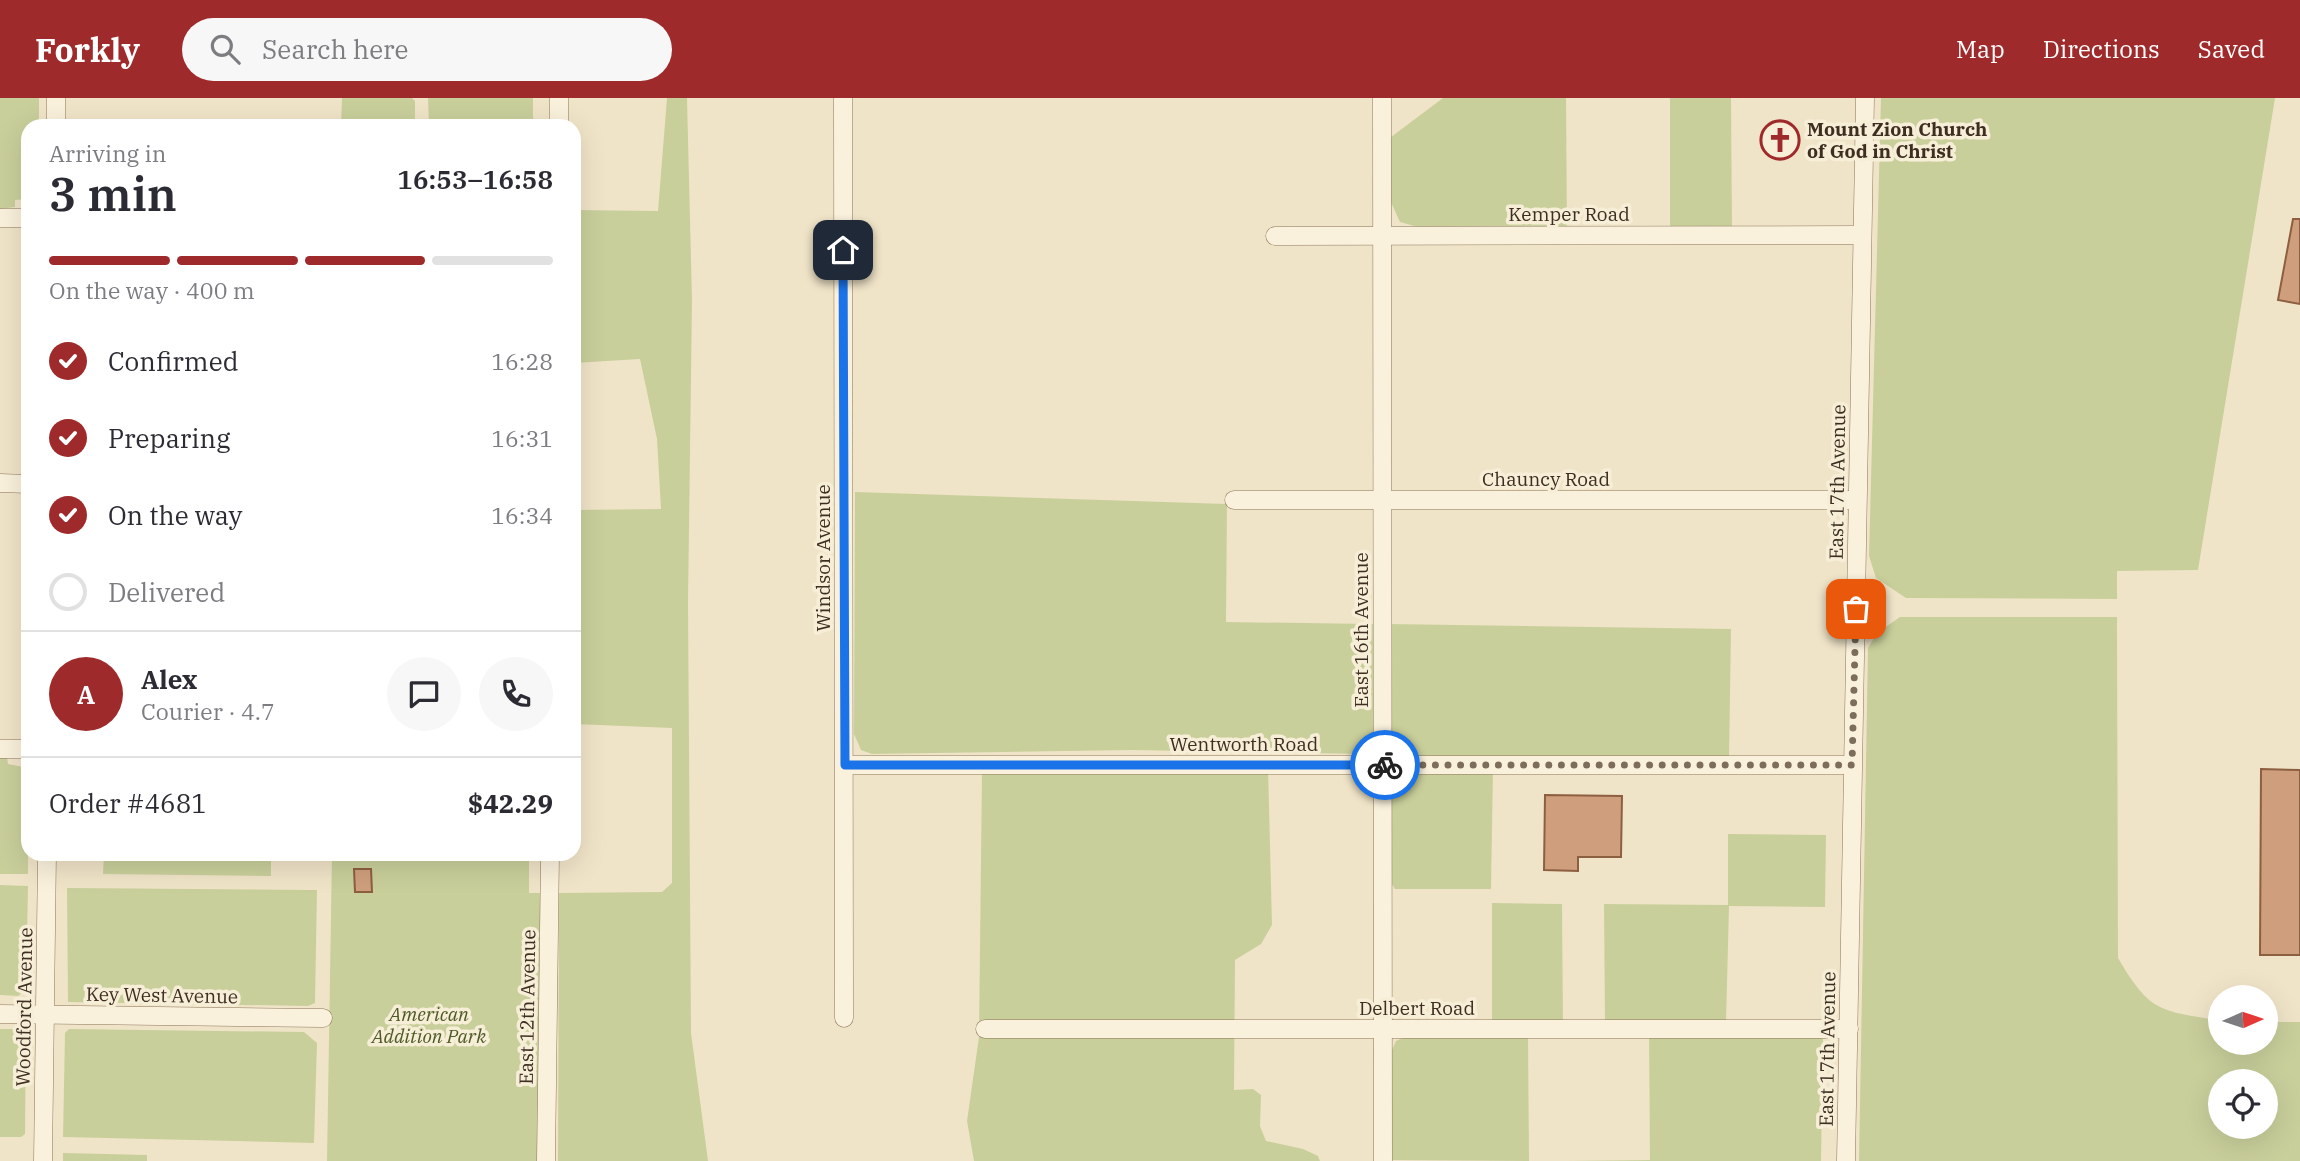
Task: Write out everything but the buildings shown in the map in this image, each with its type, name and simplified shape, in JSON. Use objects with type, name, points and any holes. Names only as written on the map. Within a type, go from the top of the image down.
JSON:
[{"type":"street","points":[[56,98],[56,119]]},
{"type":"street","points":[[559,98],[559,119]]},
{"type":"street","name":"Windsor Avenue","points":[[843,98],[844,1018]]},
{"type":"street","name":"East 16th Avenue","points":[[1382,98],[1383,1161]]},
{"type":"street","name":"East 17th Avenue","points":[[1846,1161],[1865,98]]},
{"type":"street","points":[[0,218],[21,218]]},
{"type":"street","name":"Kemper Road","points":[[1275,236],[1862,236]]},
{"type":"street","points":[[0,483],[21,484]]},
{"type":"street","name":"Chauncy Road","points":[[1234,500],[1857,500]]},
{"type":"street","points":[[0,749],[21,749]]},
{"type":"street","name":"Wentworth Road","points":[[845,765],[1852,765]]},
{"type":"street","name":"Woodford Avenue","points":[[43,1161],[47,861]]},
{"type":"street","name":"East 12th Avenue","points":[[546,1161],[550,861]]},
{"type":"street","name":"Key West Avenue","points":[[0,1014],[323,1018]]},
{"type":"street","name":"Delbert Road","points":[[985,1029],[1849,1029]]},
{"type":"green space","points":[[0,98],[39,98],[39,119],[21,119],[21,200],[15,200],[15,207],[0,209]]},
{"type":"green space","points":[[342,98],[412,98],[415,101],[415,119],[341,119]]},
{"type":"green space","points":[[428,98],[533,98],[533,119],[429,119]]},
{"type":"green space","points":[[667,98],[687,98],[692,300],[688,603],[691,1033],[708,1161],[558,1161],[559,893],[662,892],[672,883],[672,728],[581,724],[581,510],[661,509],[657,439],[640,359],[581,363],[581,210],[658,211]]},
{"type":"green space","points":[[1443,98],[1566,98],[1567,229],[1429,230],[1400,222],[1390,200],[1391,137]]},
{"type":"green space","points":[[1670,98],[1731,98],[1732,226],[1670,226]]},
{"type":"green space","points":[[1881,98],[2275,98],[2198,570],[2117,571],[2117,599],[1906,598],[1876,578],[1869,556]]},
{"type":"green space","points":[[855,492],[1227,504],[1226,622],[1373,624],[1375,735],[1371,746],[1364,754],[1132,750],[872,754],[861,750],[854,734]]},
{"type":"green space","points":[[1900,617],[2117,617],[2118,958],[2139,990],[2149,1000],[2170,1011],[2208,1019],[2208,1055],[2278,1055],[2278,1022],[2300,1022],[2300,1161],[1859,1161],[1868,648],[1877,633]]},
{"type":"green space","points":[[1388,624],[1731,629],[1729,759],[1407,756],[1393,748],[1389,739]]},
{"type":"green space","points":[[0,757],[7,757],[8,764],[21,767],[21,861],[28,861],[28,874],[0,874]]},
{"type":"green space","points":[[1268,767],[1272,925],[1261,944],[1235,960],[1234,1090],[1253,1089],[1261,1095],[1260,1126],[1266,1141],[1303,1149],[1318,1156],[1320,1161],[974,1161],[967,1121],[979,1037],[982,770]]},
{"type":"green space","points":[[1493,769],[1491,889],[1395,889],[1390,881],[1390,785],[1395,773]]},
{"type":"green space","points":[[1728,834],[1826,835],[1825,907],[1729,906],[1726,1023],[1605,1023],[1604,904],[1728,905]]},
{"type":"green space","points":[[104,861],[271,861],[271,876],[103,874]]},
{"type":"green space","name":"American Addition Park","points":[[332,861],[529,861],[529,893],[544,893],[542,1161],[327,1161]]},
{"type":"green space","points":[[0,885],[28,886],[26,989],[18,996],[0,995]]},
{"type":"green space","points":[[67,888],[317,890],[315,1003],[308,1006],[68,1002]]},
{"type":"green space","points":[[1492,903],[1562,904],[1563,1022],[1492,1022]]},
{"type":"green space","points":[[0,1029],[20,1029],[26,1035],[25,1134],[21,1137],[0,1137]]},
{"type":"green space","points":[[69,1029],[304,1032],[317,1043],[314,1143],[63,1137],[65,1033]]},
{"type":"green space","points":[[1528,1033],[1529,1161],[1391,1160],[1392,1050],[1396,1041],[1407,1036]]},
{"type":"green space","points":[[1649,1033],[1823,1037],[1821,1161],[1566,1161],[1650,1160]]},
{"type":"green space","points":[[63,1153],[147,1155],[147,1161],[63,1161]]},
{"type":"way so far","points":[[1385,765],[1852,765],[1856,609]]},
{"type":"place","name":"Mount Zion Church of God in Christ","points":[[1780,140]]},
{"type":"route","points":[[843,250],[845,765],[1385,765]]}]
